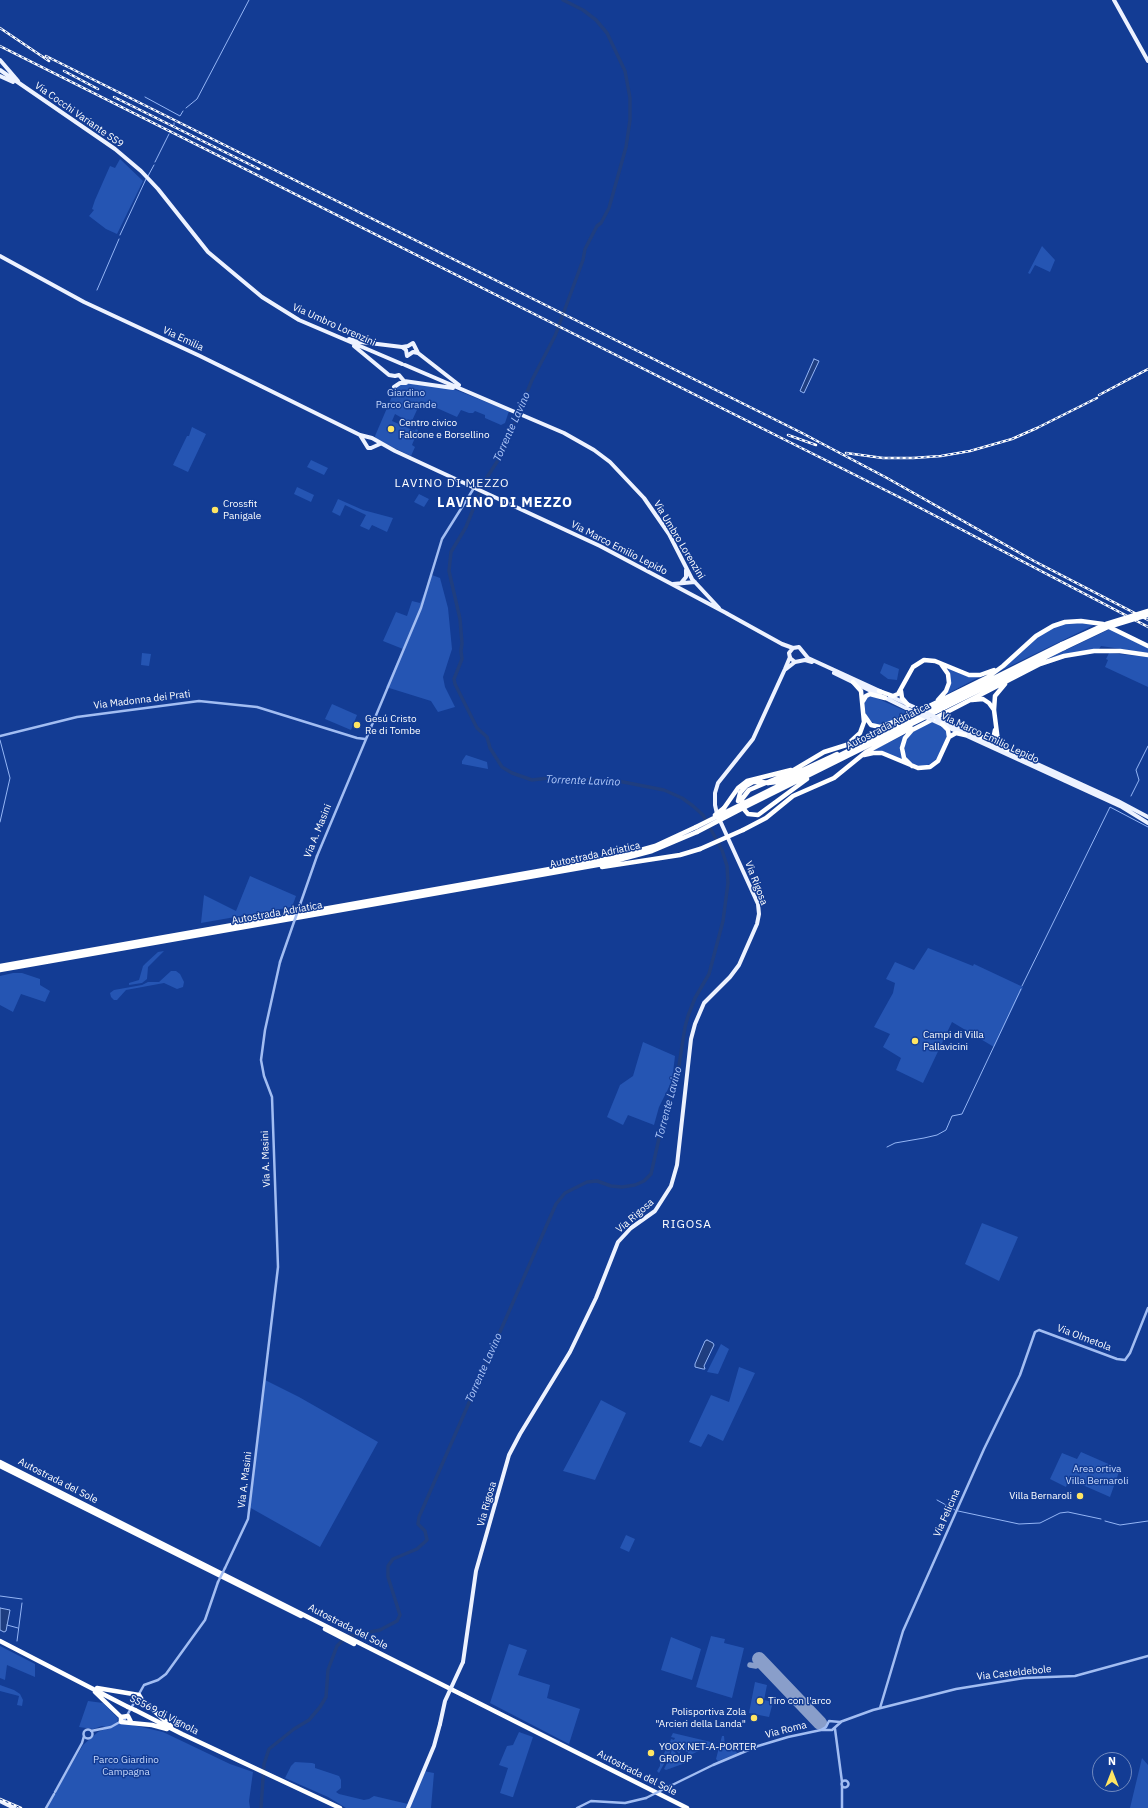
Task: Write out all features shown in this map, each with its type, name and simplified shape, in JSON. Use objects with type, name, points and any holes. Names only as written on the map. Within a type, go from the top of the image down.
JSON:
[{"type":"highway","name":"Autostrada Adriatica","points":[[0,970],[578,868],[642,854],[664,847],[696,829],[831,765],[1106,624],[1148,611]]},
{"type":"highway","name":"Autostrada Adriatica","points":[[745,805],[865,743],[1063,646],[1108,627],[1148,615]]},
{"type":"highway","points":[[864,715],[869,723],[880,727],[913,711],[925,708],[988,677],[1047,628],[1065,622],[1081,621],[1103,624],[1148,646]]},
{"type":"highway","points":[[879,691],[894,696],[901,691],[915,665],[926,660],[938,662],[964,673],[980,675],[996,669],[1019,651]]},
{"type":"highway","points":[[912,766],[903,755],[902,748],[904,740],[912,730],[1024,672],[1056,658],[1083,652],[1120,651],[1148,655]]},
{"type":"highway","points":[[925,708],[943,696],[948,687],[948,674],[945,667],[938,662]]},
{"type":"highway","points":[[1007,750],[998,741],[994,698],[998,690],[1004,684],[1024,672]]},
{"type":"highway","points":[[842,747],[854,740],[864,725],[860,689],[853,682]]},
{"type":"highway","points":[[901,691],[902,698],[908,705]]},
{"type":"highway","points":[[862,703],[866,696],[870,694],[885,698]]},
{"type":"highway","points":[[941,714],[977,699],[988,702],[994,710]]},
{"type":"highway","points":[[831,765],[796,786],[760,814],[750,815],[744,810],[741,801],[746,792],[787,774],[816,755],[859,742],[913,711]]},
{"type":"highway","points":[[865,743],[822,760],[777,782],[751,783],[744,787],[740,793],[738,801],[739,806],[744,814],[748,816],[754,818],[761,816],[780,802],[838,776],[856,758],[878,745],[930,720]]},
{"type":"highway","points":[[856,758],[877,752],[912,766],[924,769],[936,764],[949,737],[948,730],[942,724]]},
{"type":"highway","points":[[980,737],[991,738],[995,733],[996,726]]},
{"type":"highway","points":[[949,737],[956,733],[965,735]]},
{"type":"highway","points":[[696,829],[724,808],[738,788],[747,781],[798,767]]},
{"type":"highway","points":[[578,868],[588,869],[668,857],[700,849],[766,818],[793,796]]},
{"type":"highway","name":"Autostrada Adriatica","points":[[0,966],[612,858],[655,846],[696,829]]},
{"type":"highway","name":"Autostrada del Sole","points":[[0,1462],[687,1808]]},
{"type":"highway","name":"Autostrada del Sole","points":[[0,1466],[681,1808]]},
{"type":"highway","name":"SS569 di Vignola","points":[[0,1641],[182,1734],[336,1808]]},
{"type":"highway","points":[[88,1686],[139,1695],[142,1700],[163,1720],[182,1734]]},
{"type":"highway","points":[[88,1686],[121,1719],[152,1725],[182,1734]]},
{"type":"highway","points":[[133,1695],[135,1702],[142,1700]]},
{"type":"highway","points":[[121,1719],[128,1716],[131,1722]]},
{"type":"highway","name":"SS569 di Vignola","points":[[321,1800],[340,1808]]},
{"type":"main road","points":[[1114,0],[1148,61]]},
{"type":"main road","points":[[0,60],[24,87]]},
{"type":"main road","name":"Via Cocchi Variante SS9","points":[[0,70],[115,149],[147,177],[208,252],[224,267]]},
{"type":"main road","points":[[0,76],[24,87]]},
{"type":"main road","name":"Via Emilia","points":[[0,256],[84,302],[200,356],[360,435],[475,488]]},
{"type":"main road","name":"Via Umbro Lorenzini","points":[[224,267],[284,312],[336,336],[531,418],[564,433],[594,450],[625,476],[644,498],[662,522],[686,570],[694,582],[728,614],[735,618]]},
{"type":"main road","points":[[336,336],[361,342],[402,347],[413,343],[414,348],[418,353],[452,382],[471,393]]},
{"type":"main road","points":[[336,336],[357,348],[389,375],[393,381],[394,387],[400,383],[406,382],[449,387],[471,393]]},
{"type":"main road","points":[[402,347],[406,350],[407,356],[413,352],[418,353]]},
{"type":"main road","points":[[389,375],[395,376],[399,374],[402,380],[406,382]]},
{"type":"main road","name":"Via Emilia","points":[[360,435],[365,441],[367,448],[374,446]]},
{"type":"main road","points":[[365,441],[369,438]]},
{"type":"main road","points":[[375,441],[374,446],[380,444]]},
{"type":"main road","name":"Via Marco Emilio Lepido","points":[[475,488],[600,546],[728,614]]},
{"type":"main road","points":[[681,559],[710,597],[735,618],[782,644],[793,648],[801,648],[805,654],[802,661],[795,662],[782,644]]},
{"type":"main road","points":[[683,590],[682,583],[686,577],[686,570]]},
{"type":"main road","name":"Via Marco Emilio Lepido","points":[[669,582],[694,582],[699,584]]},
{"type":"main road","points":[[695,597],[699,595],[701,590],[699,584]]},
{"type":"main road","points":[[789,655],[793,648]]},
{"type":"main road","name":"Via Marco Emilio Lepido","points":[[805,654],[815,661],[908,705],[913,711],[937,718],[980,737],[1148,817]]},
{"type":"main road","name":"Via Rigosa","points":[[408,1808],[434,1746],[445,1701],[463,1662],[476,1571],[509,1455],[517,1439],[570,1352],[596,1298],[618,1242],[627,1231],[658,1208],[671,1186],[678,1162],[691,1039],[695,1024],[707,999],[730,977],[739,965],[757,924],[759,914],[758,904],[717,814],[714,804],[714,793],[718,783],[752,739],[785,669],[789,655]]},
{"type":"main road","name":"Via Marco Emilio Lepido","points":[[802,661],[808,660],[930,720],[942,724],[1122,807],[1148,823]]},
{"type":"main road","name":"Via Rigosa","points":[[785,669],[795,662]]},
{"type":"main road","points":[[0,1801],[14,1808]]},
{"type":"street","name":"Via A. Masini","points":[[128,1716],[144,1685],[161,1679],[199,1631],[205,1620],[218,1582],[246,1524],[278,1267],[272,1097],[264,1076],[261,1060],[265,1030],[280,962],[317,856],[421,608],[442,539],[475,488]]},
{"type":"street","name":"Via Madonna dei Prati","points":[[0,736],[77,717],[199,701],[257,707],[356,738],[365,739]]},
{"type":"street","name":"Via Madonna dei Prati","points":[[356,738],[363,744]]},
{"type":"street","name":"Via Olmetola","points":[[1039,1330],[1123,1360],[1126,1359],[1130,1353],[1148,1308]]},
{"type":"street","name":"Via Felicina","points":[[881,1708],[905,1626],[984,1449],[1020,1375],[1036,1330],[1039,1330]]},
{"type":"street","name":"Via Casteldebole","points":[[881,1708],[978,1684],[1024,1678],[1084,1674],[1148,1656]]},
{"type":"street","name":"Via Roma","points":[[821,1730],[829,1721],[841,1722],[881,1708]]},
{"type":"street","points":[[46,1808],[82,1743],[85,1731],[111,1727],[121,1719]]},
{"type":"street","points":[[834,1722],[842,1777],[842,1808]]},
{"type":"street","name":"Via Roma","points":[[577,1808],[591,1801],[625,1803],[646,1798],[720,1762],[758,1746],[783,1738],[836,1728],[841,1722]]},
{"type":"street","points":[[826,1726],[835,1735]]},
{"type":"street","points":[[82,1743],[98,1730]]},
{"type":"street","points":[[91,1731],[92,1735]]},
{"type":"street","points":[[84,1736],[88,1739]]},
{"type":"street","points":[[842,1777],[848,1784],[842,1794]]},
{"type":"street","points":[[842,1784],[846,1781]]},
{"type":"street","points":[[842,1784],[846,1787]]},
{"type":"green space","points":[[120,159],[143,181],[117,234],[106,229],[89,216],[94,210],[92,209],[95,200],[110,166],[115,168]]},
{"type":"green space","points":[[1042,246],[1055,260],[1050,272],[1035,265],[1030,274],[1028,273]]},
{"type":"green space","name":"Giardino Parco Grande","points":[[404,383],[451,388],[509,411],[505,423],[501,425],[485,418],[485,415],[475,411],[473,413],[469,413],[461,410],[457,417],[421,401],[411,423],[395,414],[392,421],[415,431],[416,429],[418,430],[412,445],[415,447],[411,456],[376,439],[375,436],[396,387]]},
{"type":"green space","points":[[192,427],[206,434],[188,472],[173,465],[187,436],[189,436]]},
{"type":"green space","points":[[311,460],[328,468],[324,475],[307,467]]},
{"type":"green space","points":[[297,487],[314,495],[311,502],[294,494]]},
{"type":"green space","points":[[419,494],[429,499],[424,507],[414,502]]},
{"type":"green space","points":[[338,499],[363,510],[393,518],[387,532],[372,525],[369,530],[360,526],[366,515],[345,505],[340,516],[332,512]]},
{"type":"green space","points":[[432,575],[440,578],[448,608],[452,649],[443,677],[445,687],[455,707],[438,712],[431,701],[386,687],[403,649],[383,641],[396,612],[407,616],[412,601],[420,603]]},
{"type":"green space","points":[[1073,622],[1096,624],[1000,671],[1037,636],[1053,627]]},
{"type":"green space","points":[[1110,629],[1148,648],[1148,653],[1101,646],[1099,649],[1075,652],[1049,658]]},
{"type":"green space","points":[[142,653],[151,654],[149,666],[141,665]]},
{"type":"green space","points":[[1109,653],[1148,657],[1148,687],[1105,667],[1108,660],[1106,659]]},
{"type":"green space","points":[[884,663],[899,669],[897,680],[888,679],[880,673]]},
{"type":"green space","points":[[946,666],[961,673],[983,675],[945,695],[950,673]]},
{"type":"green space","points":[[872,696],[910,713],[883,725],[874,724],[866,716],[864,700],[867,697]]},
{"type":"green space","points":[[332,704],[357,715],[351,730],[325,719]]},
{"type":"green space","points":[[929,721],[942,726],[948,733],[938,758],[927,766],[917,766],[912,764],[905,756],[905,742],[910,734]]},
{"type":"green space","points":[[904,735],[900,748],[905,761],[882,751],[873,750]]},
{"type":"green space","points":[[466,755],[487,762],[488,769],[462,764],[462,761]]},
{"type":"green space","points":[[250,876],[296,896],[292,907],[201,923],[204,895],[236,911]]},
{"type":"green space","points":[[928,948],[973,966],[974,964],[1023,987],[994,1047],[952,1022],[923,1083],[896,1070],[901,1058],[883,1047],[890,1034],[874,1027],[893,993],[895,983],[886,979],[895,962],[914,970]]},
{"type":"green space","points":[[164,951],[148,967],[147,979],[142,983],[129,985],[129,983],[139,980],[143,966],[146,963],[158,952]]},
{"type":"green space","points":[[171,971],[176,971],[180,974],[184,982],[183,987],[177,989],[164,983],[126,990],[117,1000],[114,1000],[111,997],[110,993],[114,990],[142,985],[148,982],[159,982]]},
{"type":"green space","points":[[13,973],[22,973],[40,979],[40,985],[50,991],[45,1002],[21,994],[13,1012],[0,1005],[0,976]]},
{"type":"green space","points":[[643,1042],[675,1056],[672,1081],[659,1107],[654,1125],[628,1115],[623,1125],[607,1117],[620,1085],[633,1076]]},
{"type":"green space","points":[[982,1223],[1018,1237],[999,1281],[965,1264]]},
{"type":"green space","points":[[721,1344],[729,1349],[718,1374],[707,1372]]},
{"type":"green space","points":[[739,1367],[755,1373],[723,1441],[708,1434],[701,1447],[689,1442],[711,1395],[729,1402]]},
{"type":"green space","points":[[265,1380],[299,1397],[378,1442],[320,1547],[249,1507]]},
{"type":"green space","points":[[601,1400],[626,1413],[595,1480],[563,1471]]},
{"type":"green space","name":"Area ortiva Villa Bernaroli","points":[[1081,1452],[1120,1469],[1110,1497],[1069,1479],[1066,1487],[1050,1479],[1062,1453],[1077,1459]]},
{"type":"green space","points":[[626,1535],[635,1539],[629,1552],[620,1548]]},
{"type":"green space","points":[[711,1636],[725,1639],[724,1643],[744,1648],[732,1698],[696,1687]]},
{"type":"green space","points":[[671,1637],[701,1649],[692,1680],[661,1670]]},
{"type":"green space","points":[[509,1644],[527,1650],[518,1675],[550,1685],[547,1698],[580,1709],[569,1744],[490,1703]]},
{"type":"green space","points":[[0,1646],[35,1664],[35,1677],[7,1665],[5,1680],[0,1678]]},
{"type":"green space","name":"Tiro con l'arco","points":[[755,1682],[767,1685],[764,1700],[773,1702],[769,1717],[749,1713]]},
{"type":"green space","points":[[0,1685],[20,1694],[23,1700],[22,1706],[17,1705],[19,1696],[0,1691]]},
{"type":"green space","name":"Parco Giardino Campagna","points":[[88,1701],[103,1703],[118,1718],[117,1723],[109,1727],[120,1722],[163,1732],[230,1764],[253,1772],[249,1801],[250,1808],[46,1808],[83,1745],[98,1732],[108,1728],[102,1726],[93,1729],[79,1727]]},
{"type":"green space","points":[[519,1732],[533,1737],[512,1797],[500,1793],[508,1768],[499,1765],[507,1746],[513,1745]]},
{"type":"green space","points":[[673,1733],[715,1743],[715,1747],[712,1745],[690,1755],[689,1759],[684,1757],[687,1756],[688,1752],[681,1750],[679,1754],[670,1742],[671,1739],[674,1740],[675,1738],[671,1737]]},
{"type":"green space","points":[[722,1736],[724,1736],[725,1747],[737,1752],[736,1754],[718,1761],[716,1759]]},
{"type":"green space","points":[[669,1744],[671,1748],[669,1755],[659,1773],[657,1771],[660,1766],[660,1761]]},
{"type":"green space","points":[[672,1749],[679,1757],[688,1762],[666,1770],[664,1769]]},
{"type":"green space","points":[[1142,1758],[1148,1765],[1148,1808],[1130,1808]]},
{"type":"green space","points":[[295,1762],[312,1763],[315,1764],[315,1768],[339,1776],[341,1780],[341,1788],[336,1792],[339,1794],[364,1800],[374,1796],[408,1804],[423,1771],[434,1773],[431,1808],[346,1808],[328,1797],[285,1778],[291,1766]]},
{"type":"shaded area","points":[[814,359],[819,361],[804,393],[800,391]]},
{"type":"shaded area","points":[[707,1340],[714,1345],[704,1366],[705,1369],[695,1367],[705,1341]]},
{"type":"shaded area","points":[[0,1608],[10,1610],[6,1631],[4,1632],[0,1630]]},
{"type":"waterway","points":[[186,108],[197,99],[249,0]]},
{"type":"waterway","name":"Torrente Lavino","points":[[261,1808],[264,1764],[269,1749],[294,1729],[309,1720],[320,1707],[326,1697],[328,1670],[337,1646],[346,1637],[380,1630],[397,1621],[400,1615],[388,1577],[388,1566],[393,1559],[417,1549],[427,1540],[425,1531],[418,1524],[419,1517],[556,1204],[565,1193],[587,1182],[597,1181],[611,1186],[622,1187],[635,1185],[644,1181],[651,1174],[664,1116],[676,1085],[688,1016],[695,998],[709,974],[723,921],[728,883],[727,866],[722,850],[703,815],[693,806],[682,798],[664,790],[618,781],[548,778],[532,780],[512,773],[502,767],[490,748],[487,737],[477,728],[455,684],[454,679],[462,659],[462,643],[460,619],[449,571],[451,552],[466,527],[484,482],[502,454],[532,380],[555,336],[583,260],[585,249],[597,226],[601,223],[609,208],[626,147],[630,120],[630,98],[625,71],[607,33],[596,20],[583,10],[563,0]]},
{"type":"waterway","points":[[145,97],[180,116],[183,111]]},
{"type":"waterway","points":[[155,162],[169,134]]},
{"type":"waterway","points":[[148,176],[154,165]]},
{"type":"waterway","points":[[120,235],[146,179]]},
{"type":"waterway","points":[[97,290],[119,239]]},
{"type":"waterway","points":[[0,740],[10,778],[0,822]]},
{"type":"waterway","points":[[1131,796],[1139,780],[1136,770],[1148,746]]},
{"type":"waterway","points":[[1022,986],[1110,807],[1148,827]]},
{"type":"waterway","points":[[887,1147],[895,1143],[937,1135],[946,1130],[952,1116],[962,1114],[1021,989]]},
{"type":"waterway","points":[[937,1500],[955,1510]]},
{"type":"waterway","points":[[958,1511],[1019,1524],[1040,1523],[1060,1513],[1068,1512],[1101,1519]]},
{"type":"waterway","points":[[1105,1521],[1120,1525],[1148,1521]]},
{"type":"waterway","points":[[0,1596],[22,1599]]},
{"type":"waterway","points":[[17,1641],[22,1603]]},
{"type":"waterway","points":[[7,1625],[18,1628]]},
{"type":"taxiway","points":[[750,1665],[756,1666],[761,1661]]},
{"type":"runway","points":[[759,1659],[820,1723]]},
{"type":"railway","points":[[0,28],[49,61]]},
{"type":"railway","points":[[0,46],[905,500],[1148,627]]},
{"type":"railway","points":[[46,56],[802,433],[887,478],[1034,561],[1148,620]]},
{"type":"railway","points":[[64,71],[98,89]]},
{"type":"railway","points":[[114,97],[259,169]]},
{"type":"railway","points":[[1099,395],[1148,369]]},
{"type":"railway","points":[[846,453],[883,458],[913,458],[941,456],[970,451],[1012,439],[1097,398]]},
{"type":"railway","points":[[788,435],[816,445]]},
{"type":"railway","points":[[0,1799],[21,1808]]},
{"type":"place","name":"Centro civico Falcone e Borsellino","points":[[391,429]]},
{"type":"place","name":"Crossfit Panigale","points":[[215,510]]},
{"type":"place","name":"Gesú Cristo Re di Tombe","points":[[357,725]]},
{"type":"place","name":"Campi di Villa Pallavicini","points":[[915,1041]]},
{"type":"place","name":"Villa Bernaroli","points":[[1080,1496]]},
{"type":"place","name":"Tiro con l'arco","points":[[760,1701]]},
{"type":"place","name":"Polisportiva Zola \"Arcieri della Landa\"","points":[[754,1718]]},
{"type":"place","name":"YOOX NET-A-PORTER GROUP","points":[[651,1753]]},
{"type":"district","name":"LAVINO DI MEZZO","points":[[452,484]]},
{"type":"district","name":"LAVINO DI MEZZO","points":[[505,503]]},
{"type":"district","name":"RIGOSA","points":[[687,1225]]}]
